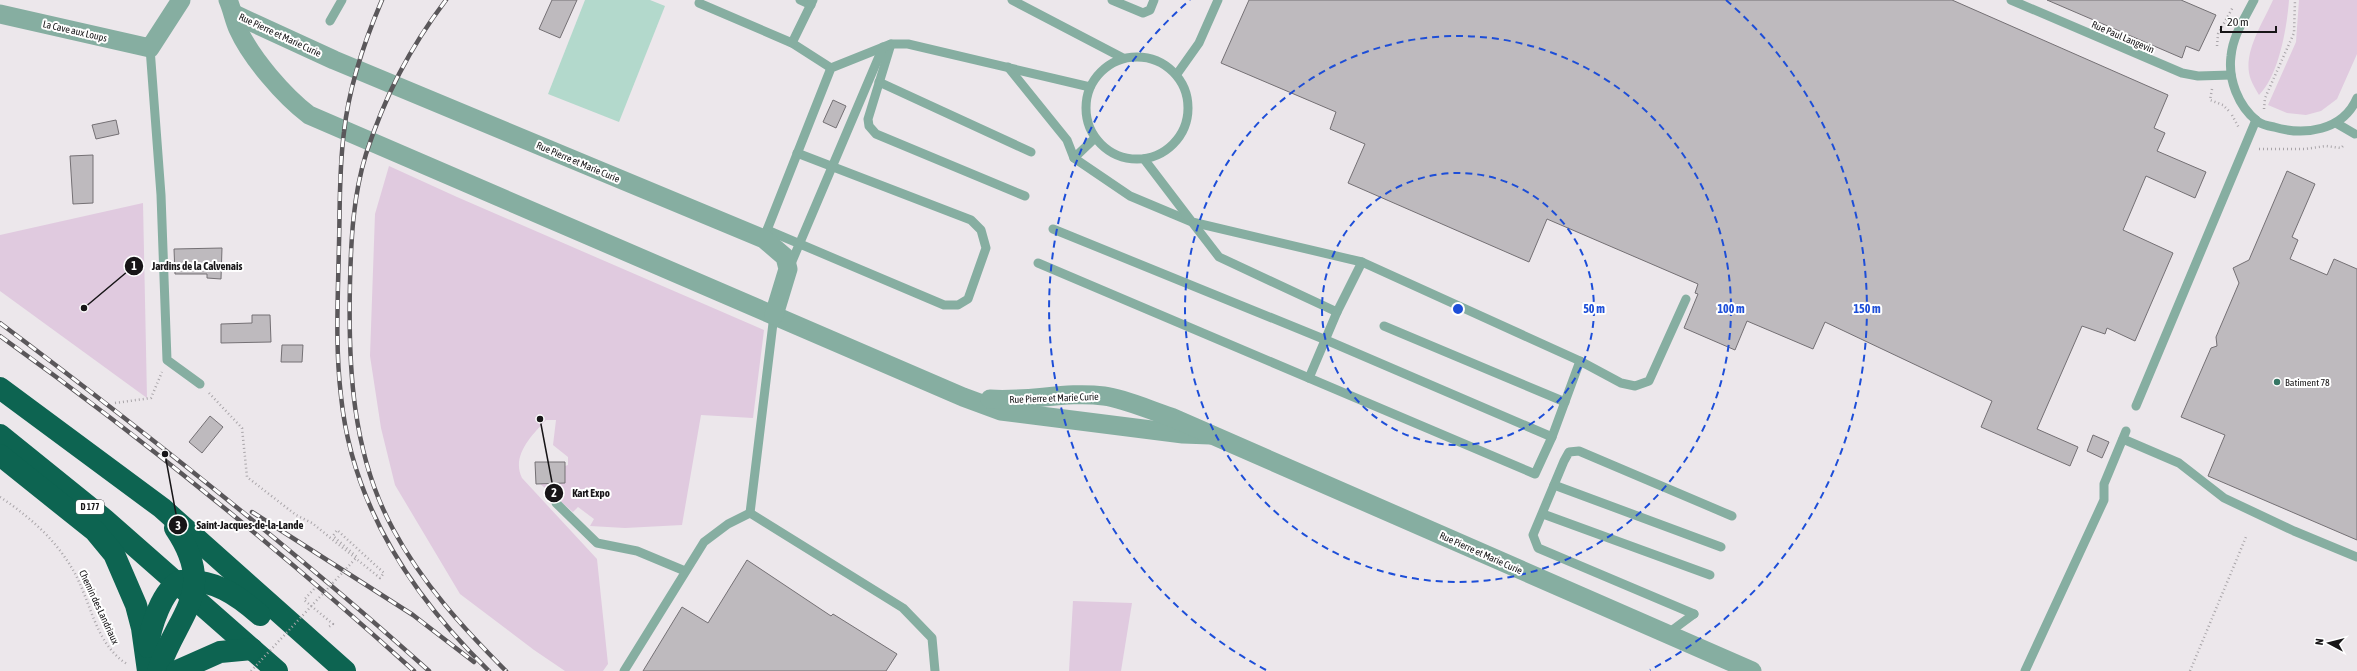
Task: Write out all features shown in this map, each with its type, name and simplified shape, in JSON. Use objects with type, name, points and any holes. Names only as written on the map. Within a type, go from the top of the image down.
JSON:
[{"type":"highway","points":[[0,388],[162,508],[346,671]]},
{"type":"highway","name":"D 177","points":[[0,435],[188,587],[277,671]]},
{"type":"highway","points":[[0,454],[95,531],[114,554],[136,605],[146,666]]},
{"type":"highway","points":[[162,508],[184,540],[193,567],[188,587]]},
{"type":"highway","points":[[146,666],[149,641],[156,616],[168,592],[188,587],[224,588],[238,595],[327,671]]},
{"type":"highway","points":[[177,671],[220,652],[252,649]]},
{"type":"street","points":[[150,48],[181,0]]},
{"type":"street","name":"Rue Pierre et Marie Curie","points":[[231,7],[334,60],[766,235],[785,256],[788,269]]},
{"type":"street","name":"Rue Pierre et Marie Curie","points":[[231,7],[238,29],[250,48],[290,100],[308,115],[963,397],[1001,411],[1032,416],[1210,435]]},
{"type":"street","name":"La Cave aux Loups","points":[[0,14],[150,48]]},
{"type":"street","points":[[774,316],[788,269]]},
{"type":"street","name":"Rue Pierre et Marie Curie","points":[[963,397],[1024,400],[1057,397],[1104,396],[1171,417],[1752,671]]},
{"type":"lane","points":[[330,21],[342,0]]},
{"type":"lane","points":[[792,43],[812,2],[800,0]]},
{"type":"lane","points":[[1012,0],[1123,58]]},
{"type":"lane","points":[[1112,0],[1142,13],[1150,10],[1154,0]]},
{"type":"lane","points":[[1177,74],[1199,43],[1218,0]]},
{"type":"lane","name":"Rue Paul Langevin","points":[[2011,0],[2182,73],[2198,76],[2231,75]]},
{"type":"lane","points":[[2254,0],[2233,42],[2230,57],[2231,75],[2234,88],[2242,103],[2259,122],[2285,131],[2302,132],[2324,129],[2336,123],[2355,104],[2357,98]]},
{"type":"lane","points":[[699,4],[792,43],[831,68]]},
{"type":"lane","points":[[797,153],[971,220],[981,230],[986,248],[968,299],[958,305],[944,305],[799,243],[766,235],[797,153],[831,68],[887,45],[908,44],[1090,87]]},
{"type":"lane","points":[[887,45],[879,82],[868,119],[869,126],[876,134],[1025,196]]},
{"type":"lane","points":[[788,269],[832,166],[887,45]]},
{"type":"lane","points":[[150,48],[161,195],[167,360],[200,384]]},
{"type":"lane","points":[[1141,56],[1163,63],[1177,74],[1188,99],[1188,117],[1182,133],[1171,147],[1161,154],[1144,159],[1134,159],[1116,155],[1095,138],[1088,122],[1086,104],[1090,87],[1107,66],[1123,58],[1141,56]]},
{"type":"lane","points":[[1008,68],[1067,140],[1074,158],[1130,196],[1192,222],[1362,262],[1580,361],[1621,383],[1635,386],[1649,381],[1686,299]]},
{"type":"lane","points":[[879,82],[1031,152]]},
{"type":"lane","points":[[2136,406],[2259,122]]},
{"type":"lane","points":[[2336,123],[2354,134]]},
{"type":"lane","points":[[1074,158],[1095,138]]},
{"type":"lane","points":[[1144,159],[1219,257],[1337,312]]},
{"type":"lane","points":[[1053,229],[1326,340],[1552,437]]},
{"type":"lane","points":[[1309,378],[1337,312],[1362,262]]},
{"type":"lane","points":[[1038,263],[1535,474],[1552,437],[1580,361]]},
{"type":"lane","points":[[750,513],[774,316]]},
{"type":"lane","points":[[1384,326],[1565,402]]},
{"type":"lane","points":[[2025,671],[2104,500],[2104,484],[2124,435],[2179,463],[2224,498],[2294,531],[2357,556]]},
{"type":"lane","points":[[1667,634],[1694,614],[1538,548],[1534,535],[1569,452],[1579,451],[1732,516]]},
{"type":"lane","points":[[1554,485],[1721,547]]},
{"type":"lane","points":[[556,504],[597,543],[637,551],[685,571]]},
{"type":"lane","points":[[624,671],[704,542],[728,524],[750,513]]},
{"type":"lane","points":[[750,513],[903,608],[932,638],[935,671]]},
{"type":"lane","points":[[1543,514],[1710,575]]},
{"type":"path","points":[[2259,150],[2259,122],[2265,98],[2294,33],[2294,0]]},
{"type":"path","points":[[115,403],[151,398],[167,360]]},
{"type":"path","points":[[200,384],[242,428],[247,477],[296,515],[312,523],[380,578],[384,573],[337,530],[333,536],[357,556],[251,671]]},
{"type":"path","name":"Chemin des Landriaux","points":[[0,497],[44,532],[59,550],[81,584],[106,644],[114,655],[146,666]]},
{"type":"path","points":[[2190,671],[2246,537]]},
{"type":"path","points":[[314,589],[304,600],[333,624],[328,629]]},
{"type":"shaded area","points":[[585,0],[650,0],[665,6],[619,122],[548,94]]},
{"type":"shaded area","points":[[2273,0],[2289,0],[2284,37],[2272,76],[2259,95],[2251,80],[2249,60],[2254,39]]},
{"type":"shaded area","points":[[2299,0],[2357,0],[2357,54],[2337,99],[2321,111],[2306,115],[2287,113],[2268,105],[2296,42]]},
{"type":"shaded area","points":[[389,166],[764,330],[753,418],[701,415],[682,525],[625,528],[590,526],[594,519],[578,507],[573,512],[539,483],[565,483],[565,466],[568,465],[568,457],[553,445],[556,420],[546,420],[529,439],[521,454],[519,470],[522,478],[597,559],[608,664],[603,671],[565,671],[534,650],[460,594],[395,485],[381,428],[370,356],[375,214]]},
{"type":"shaded area","points":[[143,203],[147,398],[0,291],[0,235]]},
{"type":"shaded area","points":[[1073,601],[1132,603],[1121,671],[1069,671]]},
{"type":"building","points":[[552,0],[577,0],[560,38],[539,29]]},
{"type":"building","points":[[1249,0],[1952,0],[2168,95],[2154,128],[2165,133],[2157,151],[2206,172],[2195,198],[2146,176],[2123,230],[2173,253],[2135,341],[2107,328],[2105,334],[2082,326],[2037,429],[2078,447],[2070,466],[1981,427],[1992,401],[1825,322],[1813,349],[1747,321],[1735,350],[1684,328],[1698,294],[1695,293],[1698,284],[1547,219],[1529,262],[1348,183],[1365,144],[1330,129],[1336,112],[1221,63]]},
{"type":"building","points":[[2047,0],[2181,0],[2216,15],[2199,51],[2186,46],[2182,58]]},
{"type":"building","points":[[833,100],[846,106],[836,128],[823,122]]},
{"type":"building","points":[[116,120],[119,134],[96,139],[92,125]]},
{"type":"building","points":[[93,155],[93,203],[73,204],[70,156]]},
{"type":"building","name":"Batiment 78","points":[[2287,171],[2315,184],[2292,237],[2298,240],[2290,259],[2327,275],[2334,259],[2357,269],[2357,540],[2208,476],[2225,435],[2181,417],[2211,348],[2217,346],[2216,337],[2239,283],[2233,268],[2249,260]]},
{"type":"building","points":[[222,248],[221,279],[207,278],[207,274],[175,274],[174,249]]},
{"type":"building","points":[[252,315],[270,315],[271,342],[221,343],[221,324],[252,323]]},
{"type":"building","points":[[282,345],[303,345],[302,362],[281,362]]},
{"type":"building","points":[[210,416],[223,427],[202,453],[189,442]]},
{"type":"building","points":[[2093,435],[2109,442],[2102,458],[2087,451]]},
{"type":"building","points":[[535,462],[565,462],[565,483],[536,484]]},
{"type":"building","points":[[747,560],[831,616],[833,614],[897,654],[886,671],[643,671],[682,607],[708,623]]},
{"type":"railway","points":[[382,0],[363,48],[353,81],[346,115],[342,146],[337,339],[339,377],[347,436],[358,475],[372,512],[390,547],[411,580],[435,612],[489,671]]},
{"type":"railway","points":[[446,0],[409,55],[381,112],[366,154],[358,186],[355,202],[351,251],[350,346],[352,378],[355,409],[369,471],[379,500],[393,529],[404,549],[444,604],[506,671]]},
{"type":"railway","points":[[0,323],[219,492],[325,580],[429,671]]},
{"type":"railway","points":[[0,336],[107,415],[212,498],[314,583],[414,671]]},
{"type":"railway","points":[[252,512],[413,615],[474,662]]},
{"type":"place","name":"Jardins de la Calvenais","points":[[84,308]]},
{"type":"place","name":"Batiment 78","points":[[2277,382]]},
{"type":"place","name":"Kart Expo","points":[[540,419]]},
{"type":"place","name":"Saint-Jacques-de-la-Lande","points":[[165,454]]}]
